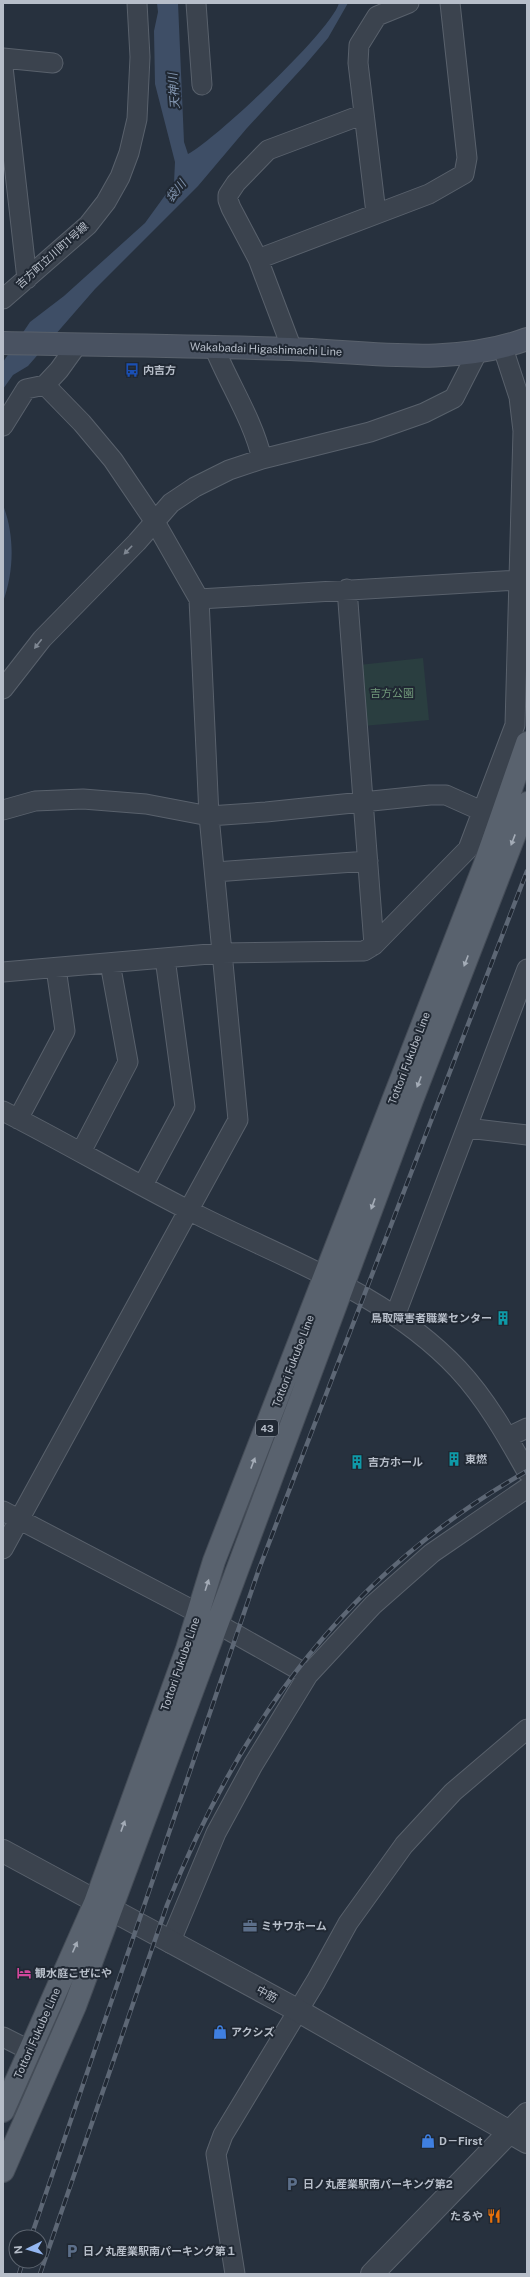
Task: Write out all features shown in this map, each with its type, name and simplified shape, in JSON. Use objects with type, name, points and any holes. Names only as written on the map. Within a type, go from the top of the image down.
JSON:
[{"type":"main road","name":"Wakabadai Higashimachi Line","points":[[3,343],[292,349],[402,355],[477,352],[503,348],[527,339]]},
{"type":"main road","name":"Tottori Fukube Line","points":[[3,2171],[75,2006],[103,1907],[207,1618],[334,1281],[412,1100],[512,811],[527,743]]},
{"type":"main road","name":"Tottori Fukube Line","points":[[3,2111],[29,2050],[103,1907]]},
{"type":"street","name":"吉方町立川町1号線","points":[[3,299],[88,225],[106,202],[120,177],[129,153],[137,119],[140,57],[137,3]]},
{"type":"street","points":[[196,3],[202,85]]},
{"type":"street","points":[[376,213],[358,63],[359,45],[377,16],[408,3]]},
{"type":"street","points":[[258,259],[429,194],[464,174],[467,158],[450,3]]},
{"type":"street","points":[[3,58],[53,63]]},
{"type":"street","points":[[3,67],[5,110],[27,279]]},
{"type":"street","points":[[292,349],[258,259],[228,200],[228,195],[236,183],[268,150],[364,114]]},
{"type":"street","points":[[3,426],[26,389],[45,385],[59,370],[70,344]]},
{"type":"street","points":[[214,347],[227,378],[253,428],[262,459]]},
{"type":"street","points":[[3,972],[220,953],[364,951],[374,945],[468,849],[512,811],[523,454],[522,412],[503,348]]},
{"type":"street","points":[[3,689],[42,639],[155,522],[171,503],[195,487],[229,470],[262,459],[370,432],[424,413],[454,398],[477,352]]},
{"type":"street","points":[[3,1549],[10,1515],[189,1211],[238,1120],[220,953],[215,872],[209,816],[199,599],[155,522],[113,460],[82,423],[45,385]]},
{"type":"street","points":[[199,599],[347,589],[519,580]]},
{"type":"street","points":[[347,589],[374,945]]},
{"type":"street","points":[[3,810],[34,801],[83,799],[146,804],[209,816],[438,795],[446,796],[475,808],[512,811]]},
{"type":"street","points":[[215,872],[368,861]]},
{"type":"street","points":[[143,1185],[185,1107],[165,958]]},
{"type":"street","points":[[81,1152],[128,1062],[110,963]]},
{"type":"street","points":[[56,968],[65,1031],[11,1115],[189,1211],[334,1281],[395,1316],[458,1369],[508,1437],[527,1472]]},
{"type":"street","points":[[395,1316],[527,969]]},
{"type":"street","points":[[467,1128],[527,1135]]},
{"type":"street","points":[[508,1437],[527,1428]]},
{"type":"street","points":[[170,1943],[216,1832],[253,1765],[308,1675],[373,1605],[432,1553],[527,1488]]},
{"type":"street","points":[[10,1515],[207,1618],[308,1675]]},
{"type":"street","points":[[235,2274],[216,2154],[223,2136],[297,2010],[316,1981],[348,1923],[404,1845],[453,1792],[527,1729]]},
{"type":"street","name":"中筋","points":[[3,1851],[103,1907],[297,2010],[527,2142]]},
{"type":"street","points":[[3,2037],[29,2050]]},
{"type":"street","points":[[372,2274],[527,2114]]},
{"type":"green space","name":"吉方公園","points":[[423,658],[429,720],[363,726],[359,665]]},
{"type":"water","points":[[157,3],[178,3],[184,142],[188,154],[202,145],[246,107],[295,59],[332,17],[339,3],[348,3],[328,38],[247,128],[198,186],[95,289],[28,366],[13,375],[3,389],[3,362],[30,322],[64,296],[145,223],[174,183],[175,162],[155,84],[154,31],[158,12]]},
{"type":"water","points":[[3,505],[10,529],[12,554],[7,590],[3,602]]},
{"type":"railway","points":[[34,2229],[259,1569],[527,871]]},
{"type":"railway","points":[[40,2274],[167,1905],[197,1837],[230,1772],[267,1712],[308,1656],[355,1603],[406,1555],[464,1511],[527,1471]]},
{"type":"railway","points":[[19,2274],[21,2269]]},
{"type":"place","name":"内吉方","points":[[132,370]]},
{"type":"place","name":"鳥取障害者職業センター","points":[[503,1318]]},
{"type":"place","name":"東燃","points":[[454,1459]]},
{"type":"place","name":"吉方ホール","points":[[357,1462]]},
{"type":"place","name":"ミサワホーム","points":[[250,1926]]},
{"type":"place","name":"観水庭こぜにや","points":[[24,1973]]},
{"type":"place","name":"アクシズ","points":[[220,2032]]},
{"type":"place","name":"D－First","points":[[428,2141]]},
{"type":"place","name":"日ノ丸産業駅南パーキング第2","points":[[292,2184]]},
{"type":"place","name":"たるや","points":[[494,2216]]},
{"type":"place","name":"日ノ丸産業駅南パーキング第１","points":[[72,2251]]},
{"type":"water label","name":"天神川","points":[[174,91]]},
{"type":"water label","name":"袋川","points":[[176,191]]}]
